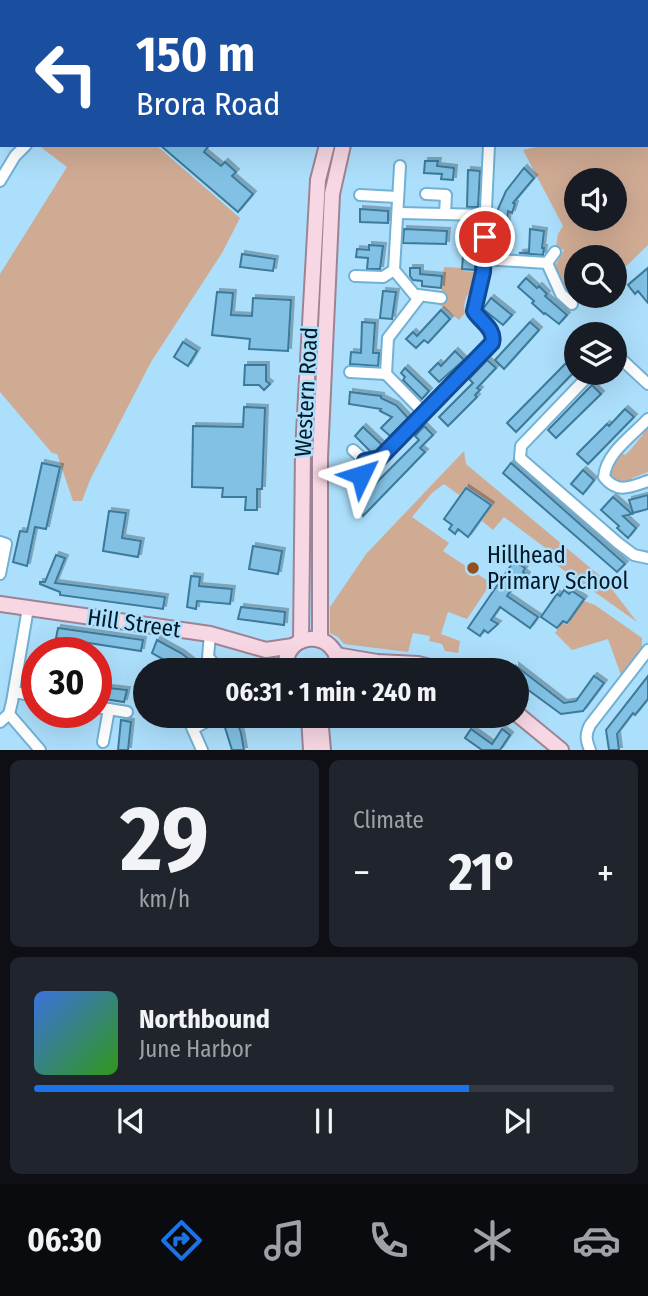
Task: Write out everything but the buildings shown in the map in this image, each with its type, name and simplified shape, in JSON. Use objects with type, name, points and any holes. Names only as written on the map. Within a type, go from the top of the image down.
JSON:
[{"type":"main road","name":"Western Road","points":[[287,658],[297,644],[312,279],[318,180],[326,147]]},
{"type":"main road","name":"Western Road","points":[[320,640],[320,457],[328,278],[332,194],[343,147]]},
{"type":"main road","points":[[312,279],[328,278]]},
{"type":"main road","name":"Hill Street","points":[[0,604],[210,634],[266,650],[310,639],[320,640]]},
{"type":"main road","points":[[320,640],[328,644],[337,658]]},
{"type":"main road","points":[[266,650],[274,658]]},
{"type":"main road","points":[[336,655],[353,658]]},
{"type":"main road","points":[[529,724],[561,750]]},
{"type":"main road","points":[[310,728],[311,750]]},
{"type":"main road","points":[[321,728],[323,750]]},
{"type":"street","points":[[0,181],[15,156],[24,147]]},
{"type":"street","points":[[365,461],[380,458],[492,343],[494,337],[491,330],[474,311],[484,259],[489,147]]},
{"type":"street","points":[[400,166],[394,270],[418,295],[441,298]]},
{"type":"street","points":[[426,194],[446,195],[445,214]]},
{"type":"street","points":[[360,195],[397,198]]},
{"type":"street","points":[[399,213],[486,215]]},
{"type":"street","points":[[547,263],[555,252]]},
{"type":"street","points":[[484,259],[547,263]]},
{"type":"street","points":[[547,263],[564,297]]},
{"type":"street","points":[[355,276],[383,277],[394,270]]},
{"type":"street","points":[[386,374],[388,338],[391,331],[416,305],[418,295]]},
{"type":"street","points":[[627,364],[648,384]]},
{"type":"street","points":[[350,372],[386,374],[424,413]]},
{"type":"street","points":[[580,385],[521,446],[520,458],[618,544],[634,555],[648,558]]},
{"type":"street","points":[[648,419],[614,453],[605,466],[604,477],[610,485],[622,489],[648,481]]},
{"type":"street","points":[[354,450],[365,461]]},
{"type":"street","points":[[361,475],[365,461]]},
{"type":"street","points":[[0,574],[3,543]]},
{"type":"street","points":[[27,608],[14,692],[4,718],[40,750]]},
{"type":"street","points":[[209,658],[210,634]]},
{"type":"street","points":[[590,750],[586,733],[648,650]]},
{"type":"street","points":[[14,692],[21,693]]},
{"type":"street","points":[[112,710],[127,712]]},
{"type":"street","points":[[103,742],[106,728]]},
{"type":"street","points":[[194,728],[202,750]]},
{"type":"shaded area","points":[[41,147],[158,147],[240,218],[222,253],[151,362],[90,480],[82,501],[73,501],[57,454],[52,453],[0,392],[0,274],[67,167]]},
{"type":"shaded area","points":[[536,147],[648,147],[648,245],[627,265],[627,245],[564,245],[564,250],[556,246],[563,226],[523,150]]},
{"type":"shaded area","points":[[564,250],[564,289],[555,266]]},
{"type":"shaded area","points":[[444,267],[476,272],[474,290],[467,296],[465,313],[459,320],[440,305]]},
{"type":"shaded area","points":[[648,426],[648,472],[621,485],[609,478],[609,465],[621,453],[628,453]]},
{"type":"shaded area","points":[[464,451],[466,464],[605,580],[637,622],[555,564],[559,558],[504,517],[493,530],[482,521],[493,504],[466,486],[459,495],[444,484],[432,493],[412,517],[449,543],[443,551],[491,583],[467,619],[448,612],[441,634],[460,641],[458,653],[445,651],[442,644],[429,641],[430,636],[413,633],[408,652],[344,644],[330,633],[330,607],[366,554]]},
{"type":"shaded area","points":[[584,601],[595,605],[642,638],[642,648],[621,675],[608,639],[572,650],[555,633],[563,622],[567,625]]},
{"type":"place","name":"Hillhead Primary School","points":[[473,568]]},
{"type":"route","points":[[361,475],[365,461],[380,458],[492,343],[494,337],[491,330],[474,311],[483,272],[485,237]]}]
